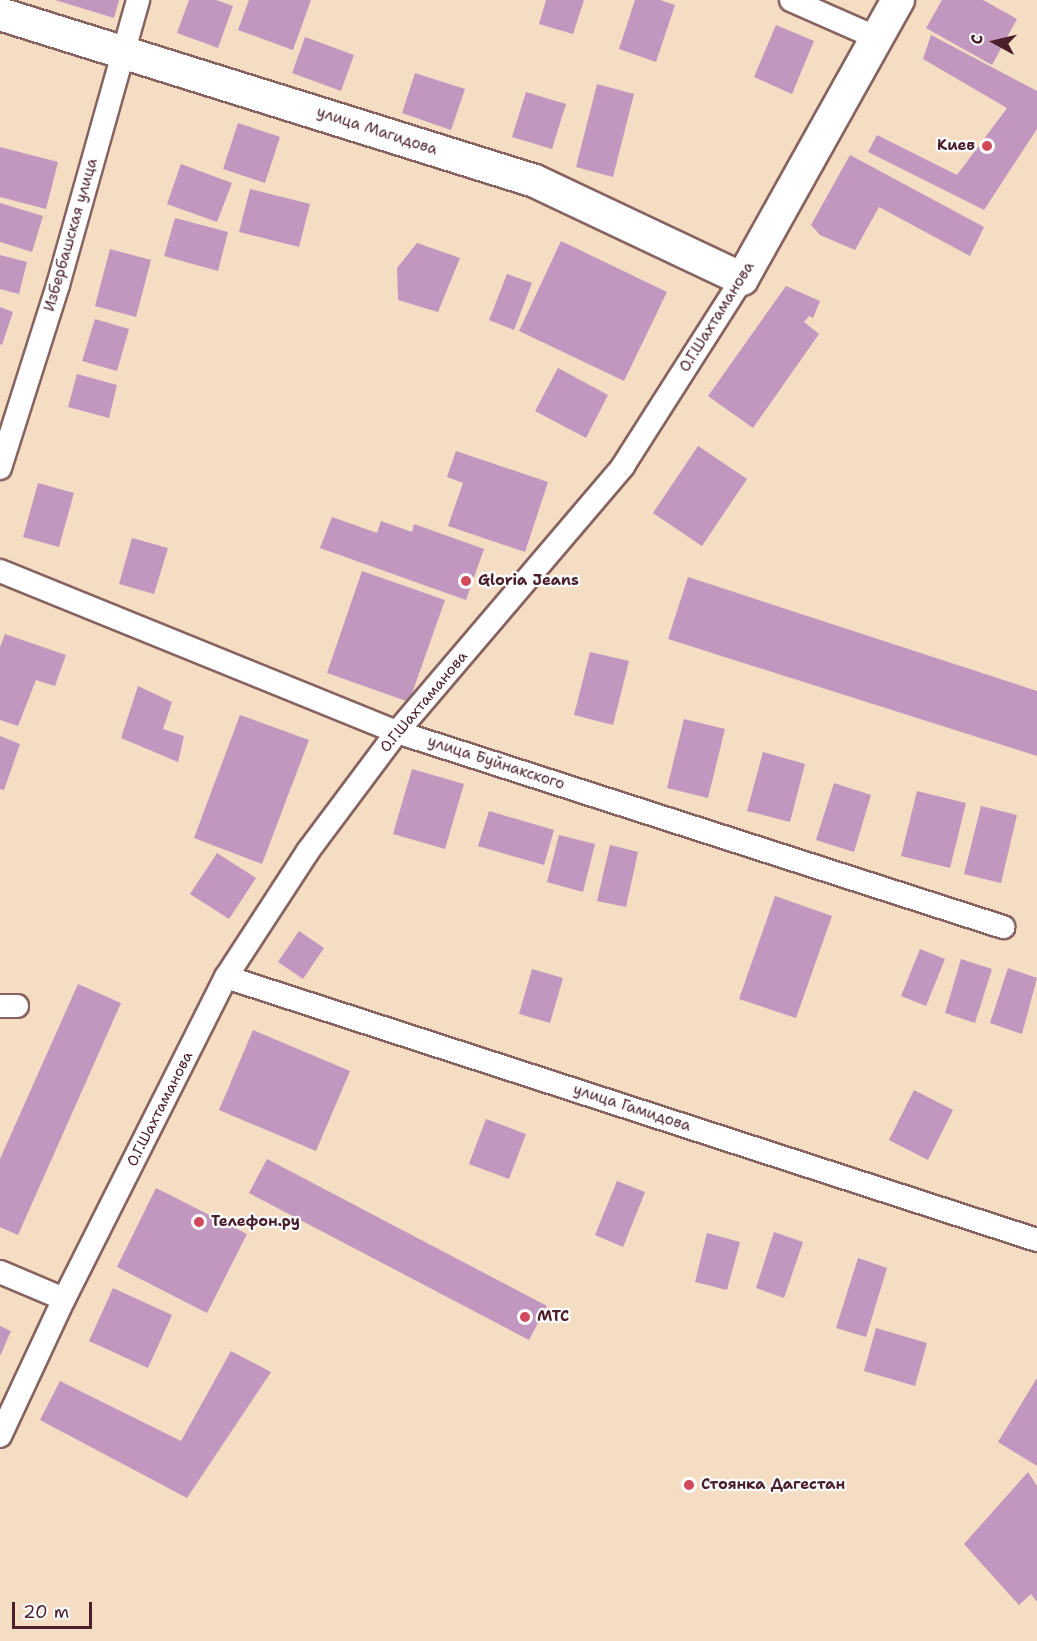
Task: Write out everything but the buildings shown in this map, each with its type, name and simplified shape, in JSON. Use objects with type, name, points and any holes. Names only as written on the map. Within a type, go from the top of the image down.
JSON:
[{"type":"main road","name":"О.Г.Шахтаманова","points":[[742,279],[898,0]]},
{"type":"main road","name":"улица Магидова","points":[[0,14],[535,181],[742,279]]},
{"type":"street","name":"Избербашская улица","points":[[0,468],[58,285],[138,0]]},
{"type":"street","points":[[791,0],[877,38]]},
{"type":"street","name":"О.Г.Шахтаманова","points":[[0,1436],[64,1299],[226,977],[308,851],[397,732],[623,466],[742,279]]},
{"type":"street","name":"улица Буйнакского","points":[[0,571],[397,732],[1003,927]]},
{"type":"street","name":"улица Гамидова","points":[[226,977],[1037,1240]]},
{"type":"street","points":[[0,1272],[64,1299]]},
{"type":"place","name":"Киев","points":[[987,146]]},
{"type":"place","name":"Gloria Jeans","points":[[466,581]]},
{"type":"place","name":"Телефон.ру","points":[[199,1222]]},
{"type":"place","name":"МТС","points":[[525,1317]]},
{"type":"place","name":"Стоянка Дагестан","points":[[689,1485]]}]
